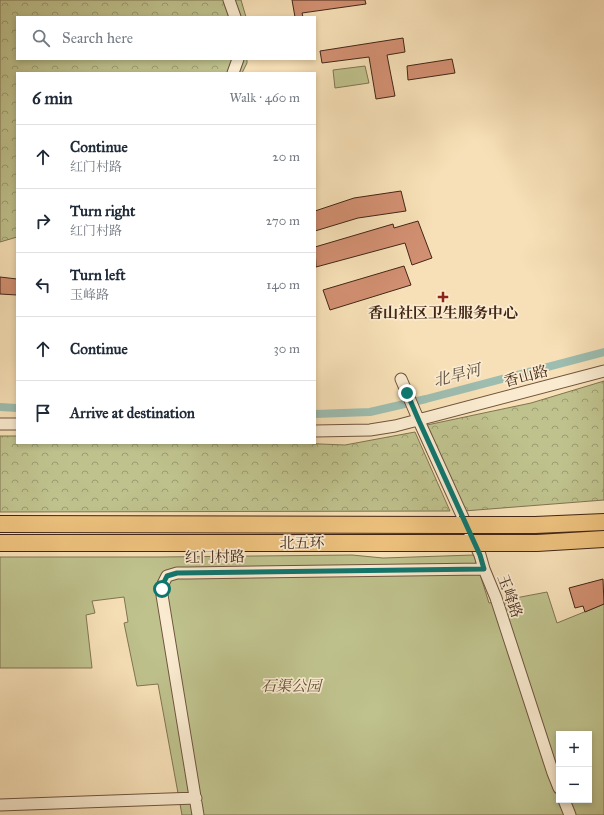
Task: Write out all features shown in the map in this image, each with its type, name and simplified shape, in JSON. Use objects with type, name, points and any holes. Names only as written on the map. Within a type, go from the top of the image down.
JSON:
[{"type":"highway","name":"北五环","points":[[0,524],[535,525],[604,522]]},
{"type":"highway","name":"北五环","points":[[0,543],[537,543],[604,539]]},
{"type":"street","points":[[229,0],[235,16]]},
{"type":"street","points":[[233,72],[238,60]]},
{"type":"street","name":"香山路","points":[[316,432],[370,430],[417,416],[604,371]]},
{"type":"street","name":"玉峰路","points":[[402,379],[417,416],[480,555],[496,598],[556,780]]},
{"type":"street","points":[[0,424],[16,424]]},
{"type":"street","points":[[0,430],[16,430]]},
{"type":"street","name":"红门村路","points":[[198,815],[162,595],[163,584],[167,576],[188,572],[484,569]]},
{"type":"street","points":[[0,805],[196,798]]},
{"type":"street","points":[[565,803],[570,815]]},
{"type":"green space","points":[[0,0],[241,0],[246,16],[16,16],[16,60],[247,60],[247,63],[242,72],[16,72],[16,237],[0,242]]},
{"type":"green space","points":[[365,66],[369,83],[335,88],[333,70]]},
{"type":"green space","points":[[604,381],[604,500],[464,511],[427,425],[531,403]]},
{"type":"green space","points":[[415,432],[450,511],[0,512],[0,436],[16,436],[16,444],[345,445]]},
{"type":"green space","name":"石渠公园","points":[[352,555],[383,558],[474,555],[489,603],[547,592],[557,623],[604,604],[604,815],[182,815],[158,684],[137,686],[124,623],[128,622],[124,597],[92,601],[95,613],[86,615],[92,668],[0,668],[0,557]]},
{"type":"building","points":[[292,0],[365,0],[366,4],[302,13],[303,16],[295,16]]},
{"type":"building","points":[[403,38],[405,52],[387,55],[395,96],[376,99],[369,57],[322,63],[320,51]]},
{"type":"building","points":[[452,59],[455,73],[408,80],[407,66]]},
{"type":"building","points":[[401,191],[406,211],[358,218],[316,231],[316,211],[354,198]]},
{"type":"building","points":[[418,221],[432,258],[412,265],[405,243],[316,267],[316,247],[393,224],[394,228]]},
{"type":"building","points":[[404,266],[411,285],[330,310],[323,290]]},
{"type":"building","points":[[0,277],[16,279],[16,295],[0,294]]},
{"type":"building","points":[[603,579],[604,604],[585,612],[583,606],[575,608],[569,588]]},
{"type":"waterway","name":"北旱河","points":[[316,414],[370,412],[426,399],[604,352]]},
{"type":"waterway","name":"北旱河","points":[[0,407],[16,408]]},
{"type":"place","name":"香山社区卫生服务中心","points":[[443,297]]},
{"type":"route","points":[[162,589],[167,576],[188,572],[484,569],[480,555],[407,393]]}]
